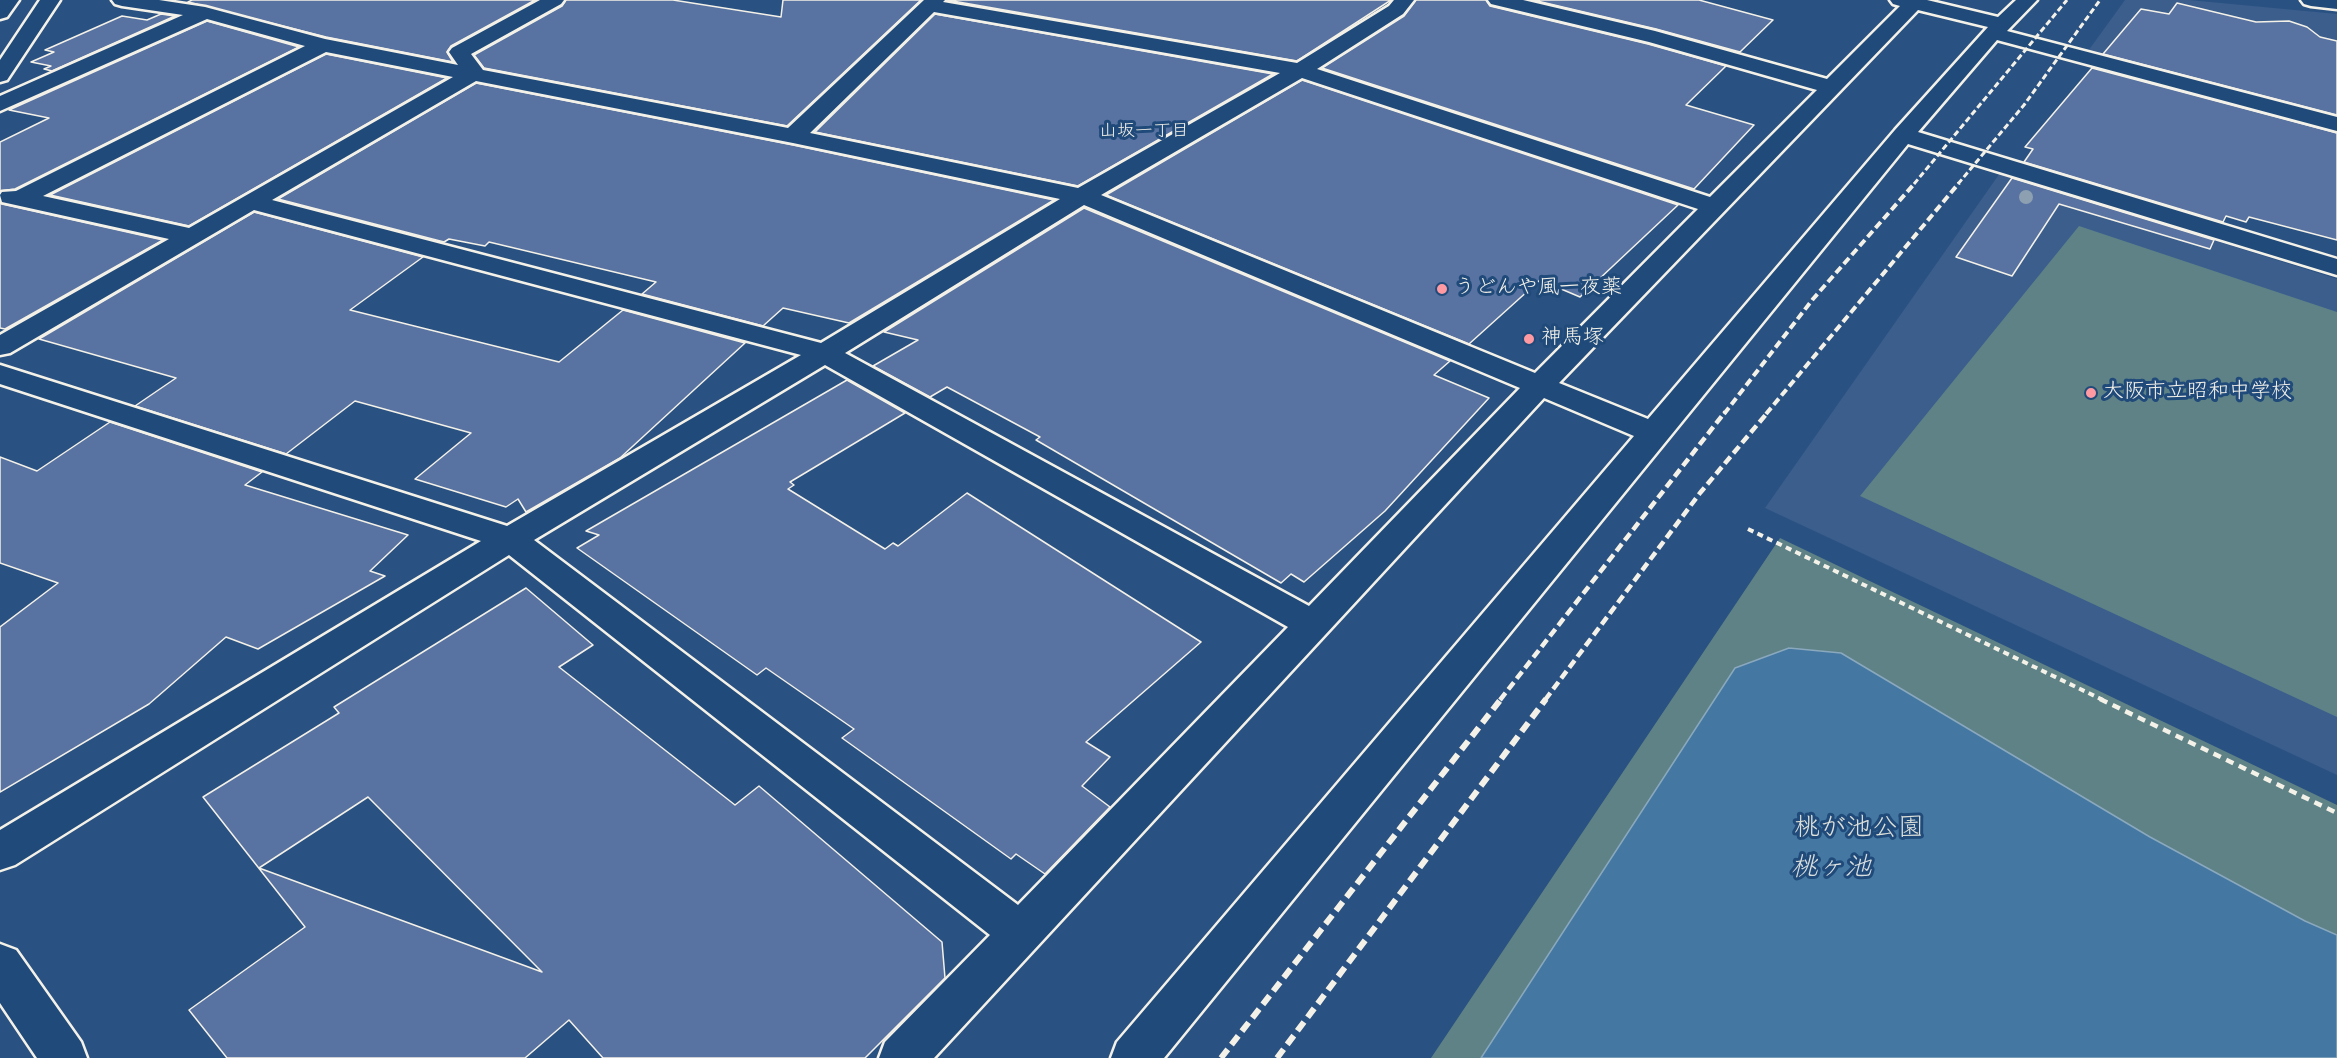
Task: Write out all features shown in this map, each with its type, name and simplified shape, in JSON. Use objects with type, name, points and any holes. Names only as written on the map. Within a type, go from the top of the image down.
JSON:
[{"type":"main road","points":[[0,14],[9,0]]},
{"type":"main road","points":[[0,76],[50,0]]},
{"type":"main road","points":[[122,0],[205,13],[323,45],[793,136],[1082,196],[1541,384],[1654,433]]},
{"type":"main road","points":[[475,73],[459,52],[554,0]]},
{"type":"main road","points":[[0,852],[510,539],[825,353],[1082,196],[1300,70],[1396,10],[1404,0]]},
{"type":"main road","points":[[1498,0],[1655,37],[1831,87]]},
{"type":"main road","points":[[1134,1058],[1903,135],[2027,0]]},
{"type":"main road","points":[[2311,0],[2337,3]]},
{"type":"main road","points":[[902,1058],[1541,384],[1831,87],[1910,1],[1998,29],[2337,124]]},
{"type":"main road","points":[[793,136],[932,3],[1300,70],[1715,207]]},
{"type":"main road","points":[[0,104],[205,13]]},
{"type":"main road","points":[[9,197],[323,45]]},
{"type":"main road","points":[[0,347],[475,73]]},
{"type":"main road","points":[[1903,135],[2337,267]]},
{"type":"main road","points":[[9,197],[192,236]]},
{"type":"main road","points":[[251,202],[825,353],[1313,625]]},
{"type":"main road","points":[[0,374],[510,539],[1021,933]]},
{"type":"main road","points":[[0,965],[64,1058]]},
{"type":"path","points":[[1748,529],[2337,813]]},
{"type":"shaded area","points":[[2125,0],[2189,0],[2337,14],[2337,118],[2088,51]]},
{"type":"shaded area","name":"大阪市立昭和中学校","points":[[2000,173],[2337,279],[2337,775],[1765,508]]},
{"type":"green space","name":"大阪市立昭和中学校","points":[[2079,226],[2337,312],[2337,717],[1860,496]]},
{"type":"green space","name":"桃ヶ池","points":[[1780,538],[2337,805],[2337,1058],[1431,1058]]},
{"type":"water","name":"桃ヶ池","points":[[1789,648],[1841,653],[2150,837],[2305,921],[2337,935],[2337,1058],[1481,1058],[1735,668]]},
{"type":"building","points":[[192,0],[535,0],[451,46],[447,52],[453,62],[326,37],[188,2]]},
{"type":"building","points":[[566,0],[673,0],[781,17],[783,0],[921,0],[787,126],[484,68],[474,55],[562,6]]},
{"type":"building","points":[[947,0],[1391,0],[1297,61]]},
{"type":"building","points":[[1416,0],[1486,0],[1490,6],[1648,44],[1726,66],[1686,105],[1754,125],[1694,189],[1322,68],[1404,16]]},
{"type":"building","points":[[1533,0],[1699,0],[1773,20],[1740,52],[1656,29]]},
{"type":"building","points":[[2177,3],[2256,22],[2289,21],[2307,27],[2320,37],[2337,41],[2337,115],[2103,54],[2141,9],[2169,14]]},
{"type":"building","points":[[161,14],[175,16],[52,71],[44,69],[51,66],[31,62],[54,52],[45,50],[122,16],[147,20]]},
{"type":"building","points":[[935,14],[1273,74],[1078,186],[815,132]]},
{"type":"building","points":[[207,21],[299,47],[15,189],[0,191],[0,142],[49,118],[9,110]]},
{"type":"building","points":[[326,54],[447,78],[189,226],[50,195]]},
{"type":"building","points":[[2092,68],[2337,133],[2337,240],[2249,217],[2246,222],[2226,216],[2223,222],[2024,162],[2033,149],[2025,147]]},
{"type":"building","points":[[1302,80],[1678,205],[1580,297],[1540,280],[1469,344],[1106,195]]},
{"type":"building","points":[[476,83],[793,145],[1054,200],[849,323],[783,308],[763,326],[642,294],[656,282],[489,242],[485,246],[449,239],[444,242],[278,199]]},
{"type":"building","points":[[2012,178],[2214,240],[2210,249],[2059,204],[2012,276],[1956,257]]},
{"type":"building","points":[[0,203],[163,240],[5,329],[0,328]]},
{"type":"building","points":[[1084,208],[1450,361],[1434,375],[1489,398],[1385,511],[1304,582],[1291,574],[1281,583],[1036,440],[1040,437],[947,387],[930,397],[873,366],[918,340],[884,332]]},
{"type":"building","points":[[254,212],[423,257],[350,310],[559,362],[623,310],[745,343],[620,458],[526,512],[518,499],[506,507],[415,479],[471,433],[355,401],[286,454],[135,406],[176,378],[39,339]]},
{"type":"building","points":[[847,380],[905,413],[790,482],[794,485],[788,489],[885,549],[893,543],[898,546],[967,493],[1201,642],[1086,742],[1110,757],[1082,786],[1110,807],[1045,874],[1016,854],[1011,859],[842,738],[854,729],[766,668],[757,675],[577,548],[599,535],[586,531]]},
{"type":"building","points":[[110,422],[262,472],[245,485],[408,535],[370,571],[385,576],[258,649],[226,637],[149,704],[0,792],[0,627],[58,583],[0,563],[0,457],[37,471]]},
{"type":"building","points":[[526,588],[593,645],[559,667],[735,805],[759,786],[942,942],[945,978],[865,1058],[603,1058],[569,1020],[525,1058],[227,1058],[189,1010],[305,927],[203,797],[339,713],[334,707]],"holes":[[[368,797],[542,972],[259,868]]]},
{"type":"railway","points":[[1914,184],[2067,0]]},
{"type":"railway","points":[[1958,184],[2024,105],[2100,0]]},
{"type":"railway","points":[[1724,414],[1813,299],[1915,183]]},
{"type":"railway","points":[[1766,414],[1959,183]]},
{"type":"railway","points":[[1500,700],[1725,412]]},
{"type":"railway","points":[[1545,700],[1700,493],[1768,412]]},
{"type":"railway","points":[[1221,1058],[1501,699]]},
{"type":"railway","points":[[1277,1058],[1546,699]]},
{"type":"place","name":"うどんや風一夜薬","points":[[1442,289]]},
{"type":"place","name":"神馬塚","points":[[1529,339]]},
{"type":"place","name":"大阪市立昭和中学校","points":[[2091,393]]},
{"type":"district","name":"山坂一丁目","points":[[1144,132]]},
{"type":"park label","name":"桃が池公園","points":[[1859,830]]}]
